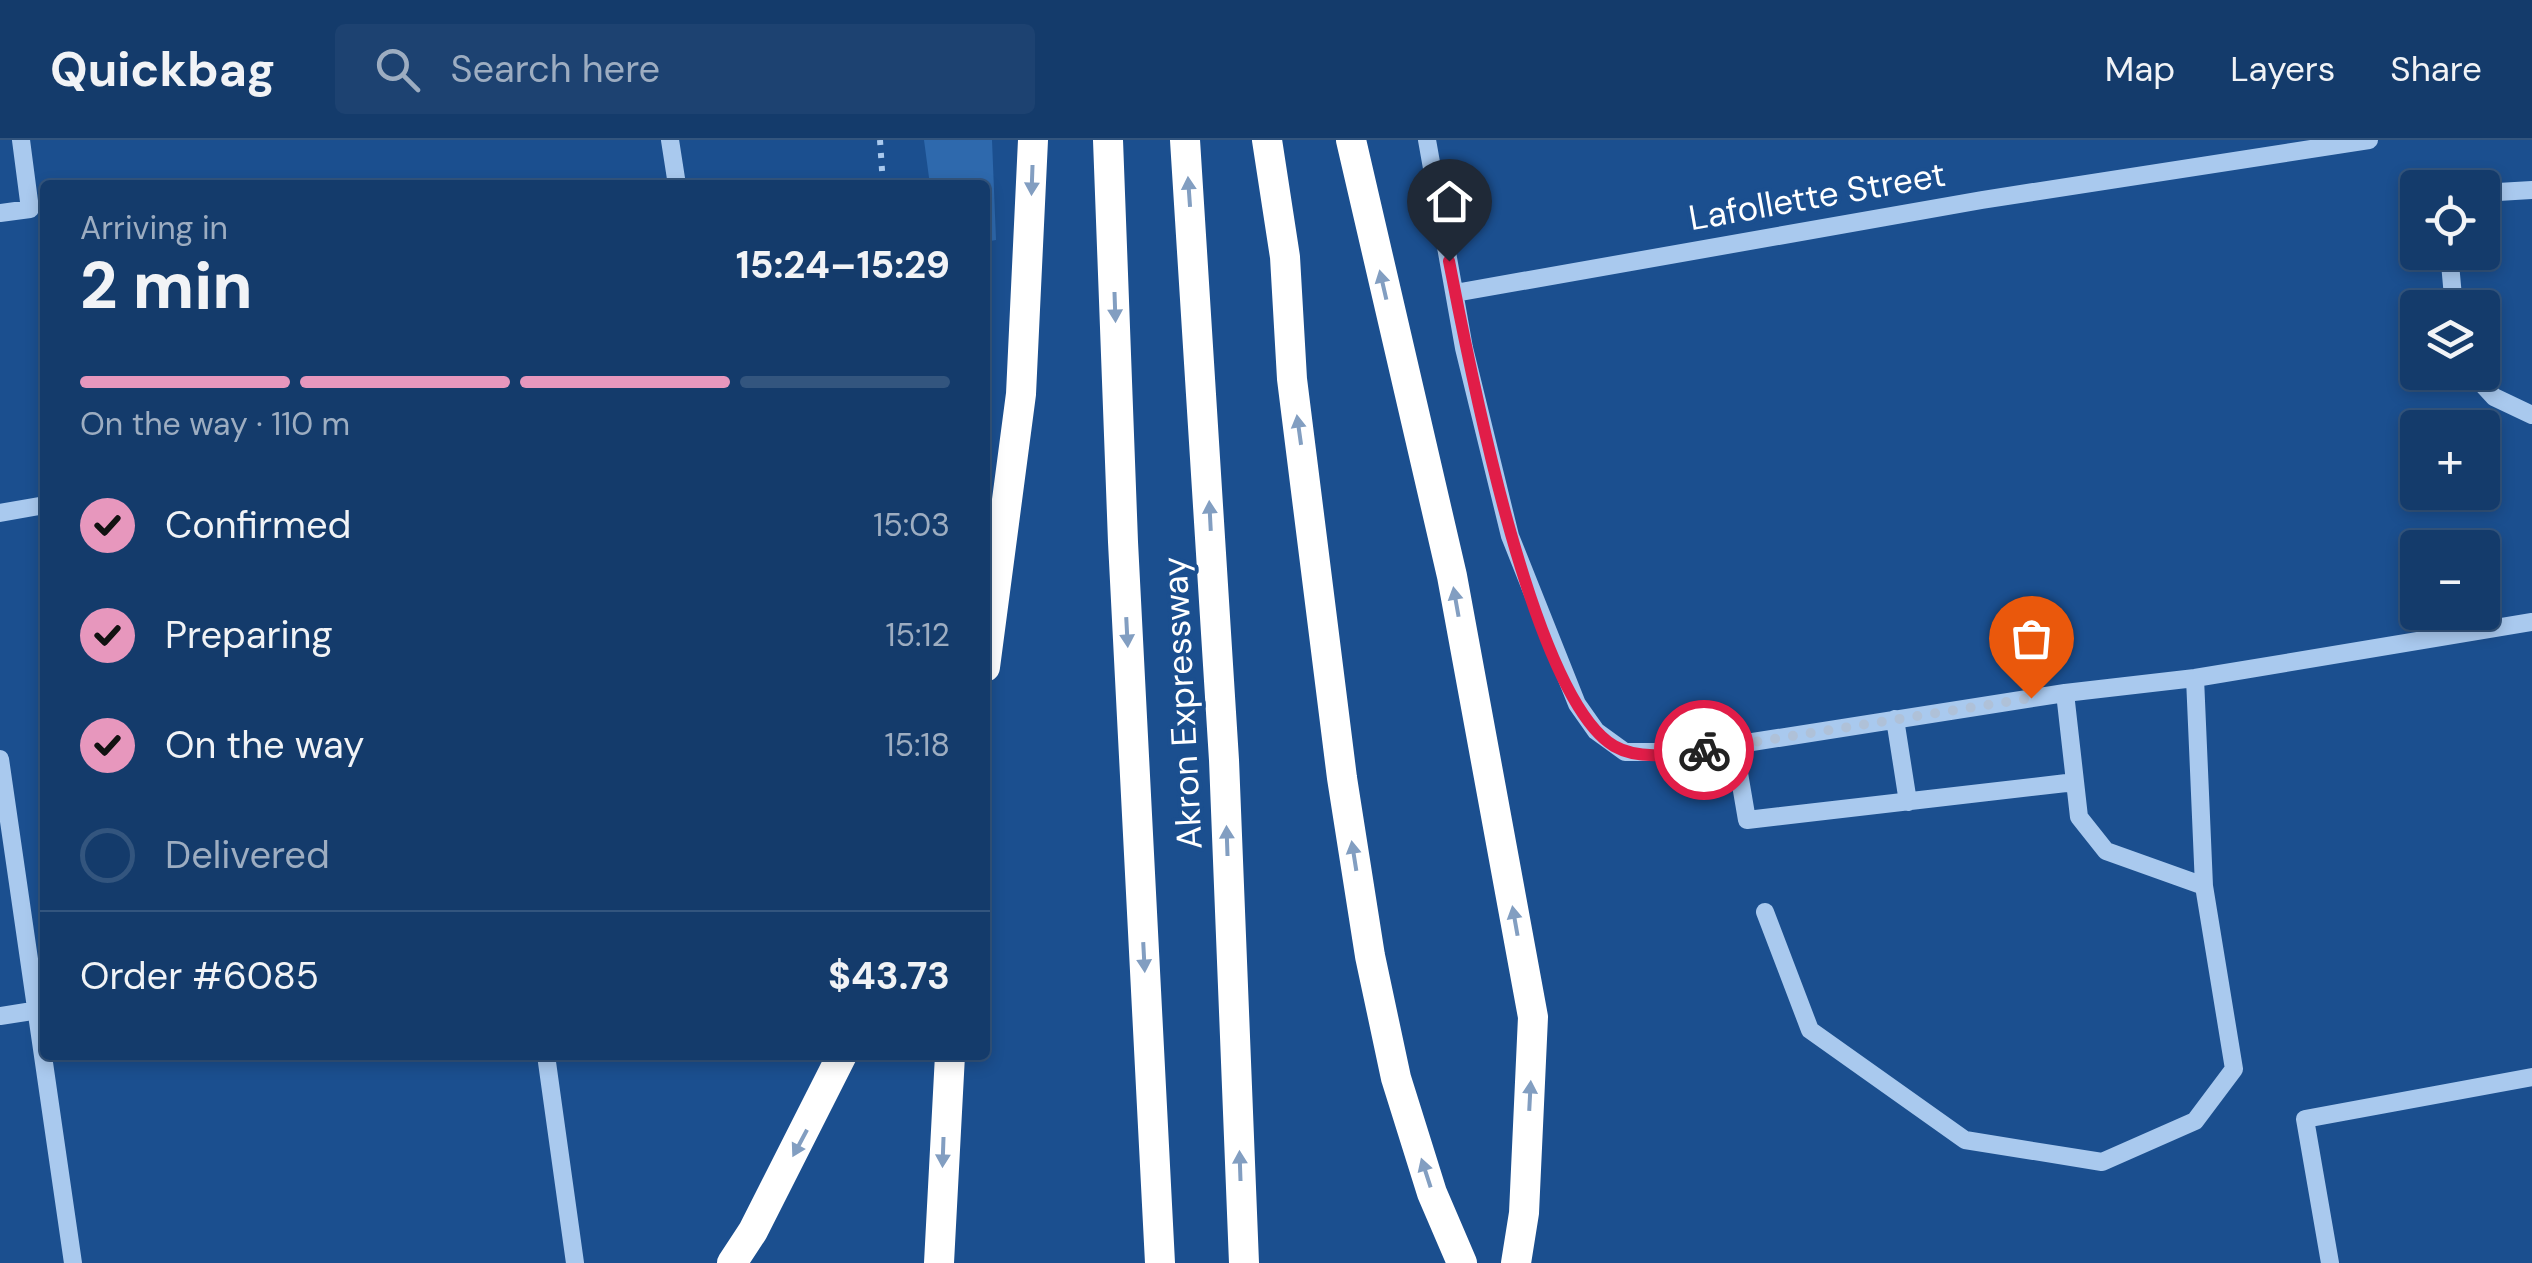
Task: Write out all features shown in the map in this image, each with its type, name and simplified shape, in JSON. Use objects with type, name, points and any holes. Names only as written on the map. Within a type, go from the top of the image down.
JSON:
[{"type":"highway","points":[[990,629],[1021,394],[1034,140]]},
{"type":"highway","name":"Akron Expressway","points":[[1108,140],[1122,542],[1160,1263]]},
{"type":"highway","name":"Akron Expressway","points":[[1185,140],[1222,721],[1244,1263]]},
{"type":"highway","points":[[1267,140],[1285,257],[1292,379],[1370,956],[1396,1078],[1432,1193],[1462,1263]]},
{"type":"highway","points":[[1351,140],[1452,576],[1533,1017],[1524,1213],[1516,1263]]},
{"type":"highway","points":[[990,525],[1012,397],[1031,221]]},
{"type":"highway","points":[[732,1263],[786,1170],[840,1060]]},
{"type":"highway","points":[[940,1263],[950,1060]]},
{"type":"street","points":[[0,213],[30,209],[22,140]]},
{"type":"street","points":[[670,140],[676,180]]},
{"type":"street","points":[[1426,140],[1480,422],[1510,536],[1577,704],[1596,731],[1626,752],[1656,756],[2065,692],[2195,678],[2532,622]]},
{"type":"street","name":"Lafollette Street","points":[[1455,293],[2255,149],[2369,140]]},
{"type":"street","points":[[2500,192],[2532,190]]},
{"type":"street","points":[[2488,390],[2532,415]]},
{"type":"street","points":[[0,513],[40,506]]},
{"type":"street","points":[[1765,912],[1810,1030],[1966,1140],[2102,1162],[2195,1121],[2234,1070],[2204,886],[2195,678]]},
{"type":"street","points":[[2065,692],[2079,817],[2106,851],[2204,886]]},
{"type":"street","points":[[1895,719],[1908,802]]},
{"type":"street","points":[[1734,744],[1747,820],[2075,782]]},
{"type":"street","points":[[0,758],[40,1010],[0,1016]]},
{"type":"street","points":[[47,1060],[73,1263]]},
{"type":"street","points":[[547,1060],[574,1263]]},
{"type":"street","points":[[2330,1263],[2305,1119],[2532,1077]]},
{"type":"path","points":[[880,140],[883,180]]},
{"type":"shaded area","points":[[924,140],[992,140],[996,240],[990,241],[990,180],[929,180]]},
{"type":"way so far","points":[[1704,750],[2031,698]]},
{"type":"route","points":[[1449,261],[1480,422],[1510,536],[1577,704],[1596,731],[1626,752],[1656,756],[1704,750]]}]
